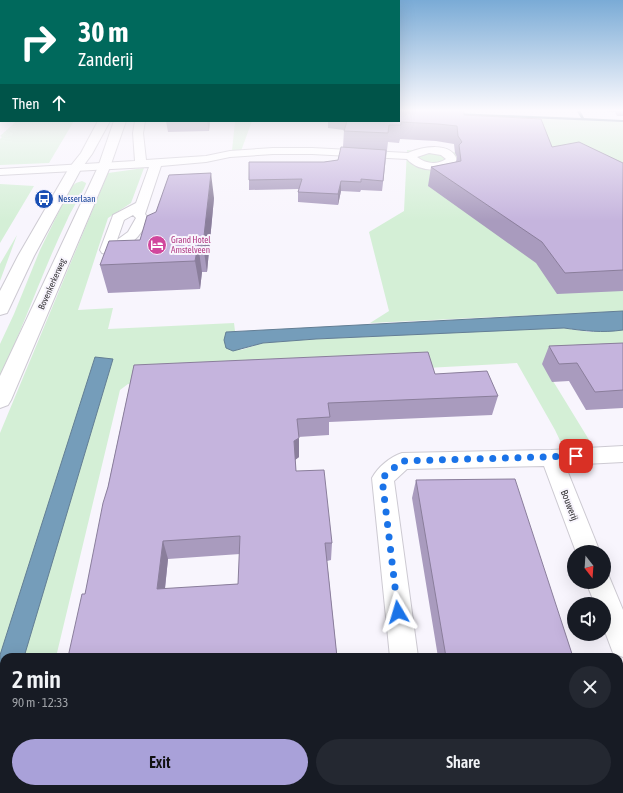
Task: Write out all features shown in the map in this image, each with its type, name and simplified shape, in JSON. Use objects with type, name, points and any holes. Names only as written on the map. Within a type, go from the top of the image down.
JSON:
[{"type":"main road","points":[[0,309],[26,256],[75,168],[90,147]]},
{"type":"main road","name":"Bovenkerkerweg","points":[[0,400],[112,147]]},
{"type":"street","points":[[139,147],[141,164]]},
{"type":"street","points":[[0,172],[104,167],[206,159],[230,154],[273,151],[312,151],[412,156]]},
{"type":"street","points":[[142,205],[156,163]]},
{"type":"street","points":[[404,653],[382,478],[402,461],[551,458],[623,454]]},
{"type":"street","name":"Bouwerij","points":[[551,458],[585,545]]},
{"type":"street","points":[[603,589],[623,643]]},
{"type":"green space","points":[[0,147],[59,147],[49,163],[0,165]]},
{"type":"green space","points":[[232,147],[242,147],[241,151],[232,151]]},
{"type":"green space","points":[[545,147],[623,147],[623,311],[370,323],[389,311],[369,232],[404,211],[407,150],[548,157]]},
{"type":"green space","points":[[144,168],[131,203],[108,218],[78,310],[113,308],[108,329],[234,323],[235,331],[226,332],[241,350],[263,343],[316,339],[564,328],[589,332],[623,330],[623,359],[542,363],[594,448],[565,451],[555,430],[517,363],[128,384],[120,390],[57,653],[0,653],[0,433],[108,173]]},
{"type":"green space","points":[[82,181],[86,183],[59,238],[0,378],[0,344],[40,250],[71,187]]},
{"type":"green space","points":[[0,184],[34,186],[0,243]]},
{"type":"green space","points":[[17,235],[0,281],[0,264]]},
{"type":"water","points":[[623,311],[623,330],[615,331],[594,331],[564,328],[316,339],[263,343],[233,351],[226,348],[224,340],[226,332]]},
{"type":"water","points":[[95,357],[113,359],[25,653],[1,653]]},
{"type":"building","points":[[341,147],[386,150],[383,181],[361,179],[361,182],[341,181],[338,194],[298,192],[302,179],[249,180],[249,162],[324,162],[338,160]]},
{"type":"building","points":[[459,147],[589,147],[623,163],[623,270],[565,273],[542,242],[431,167],[461,161]]},
{"type":"building","points":[[211,173],[203,245],[198,245],[195,261],[100,265],[109,241],[140,240],[147,216],[156,212],[169,175]]},
{"type":"building","points":[[623,343],[623,390],[595,392],[577,363],[559,364],[549,346]]},
{"type":"building","points":[[428,352],[435,374],[487,371],[498,396],[328,403],[330,417],[297,419],[299,438],[294,441],[296,471],[324,470],[332,543],[325,543],[337,653],[69,653],[82,594],[85,594],[103,503],[108,487],[134,365]],"holes":[[[240,536],[238,584],[157,589],[163,541]]]},
{"type":"building","points":[[515,479],[572,653],[445,653],[416,480]]},
{"type":"place","name":"Nesserlaan","points":[[44,199]]},
{"type":"place","name":"Grand Hotel Amstelveen","points":[[157,245]]},
{"type":"route","points":[[398,612],[382,478],[402,461],[551,458],[576,456]]}]
